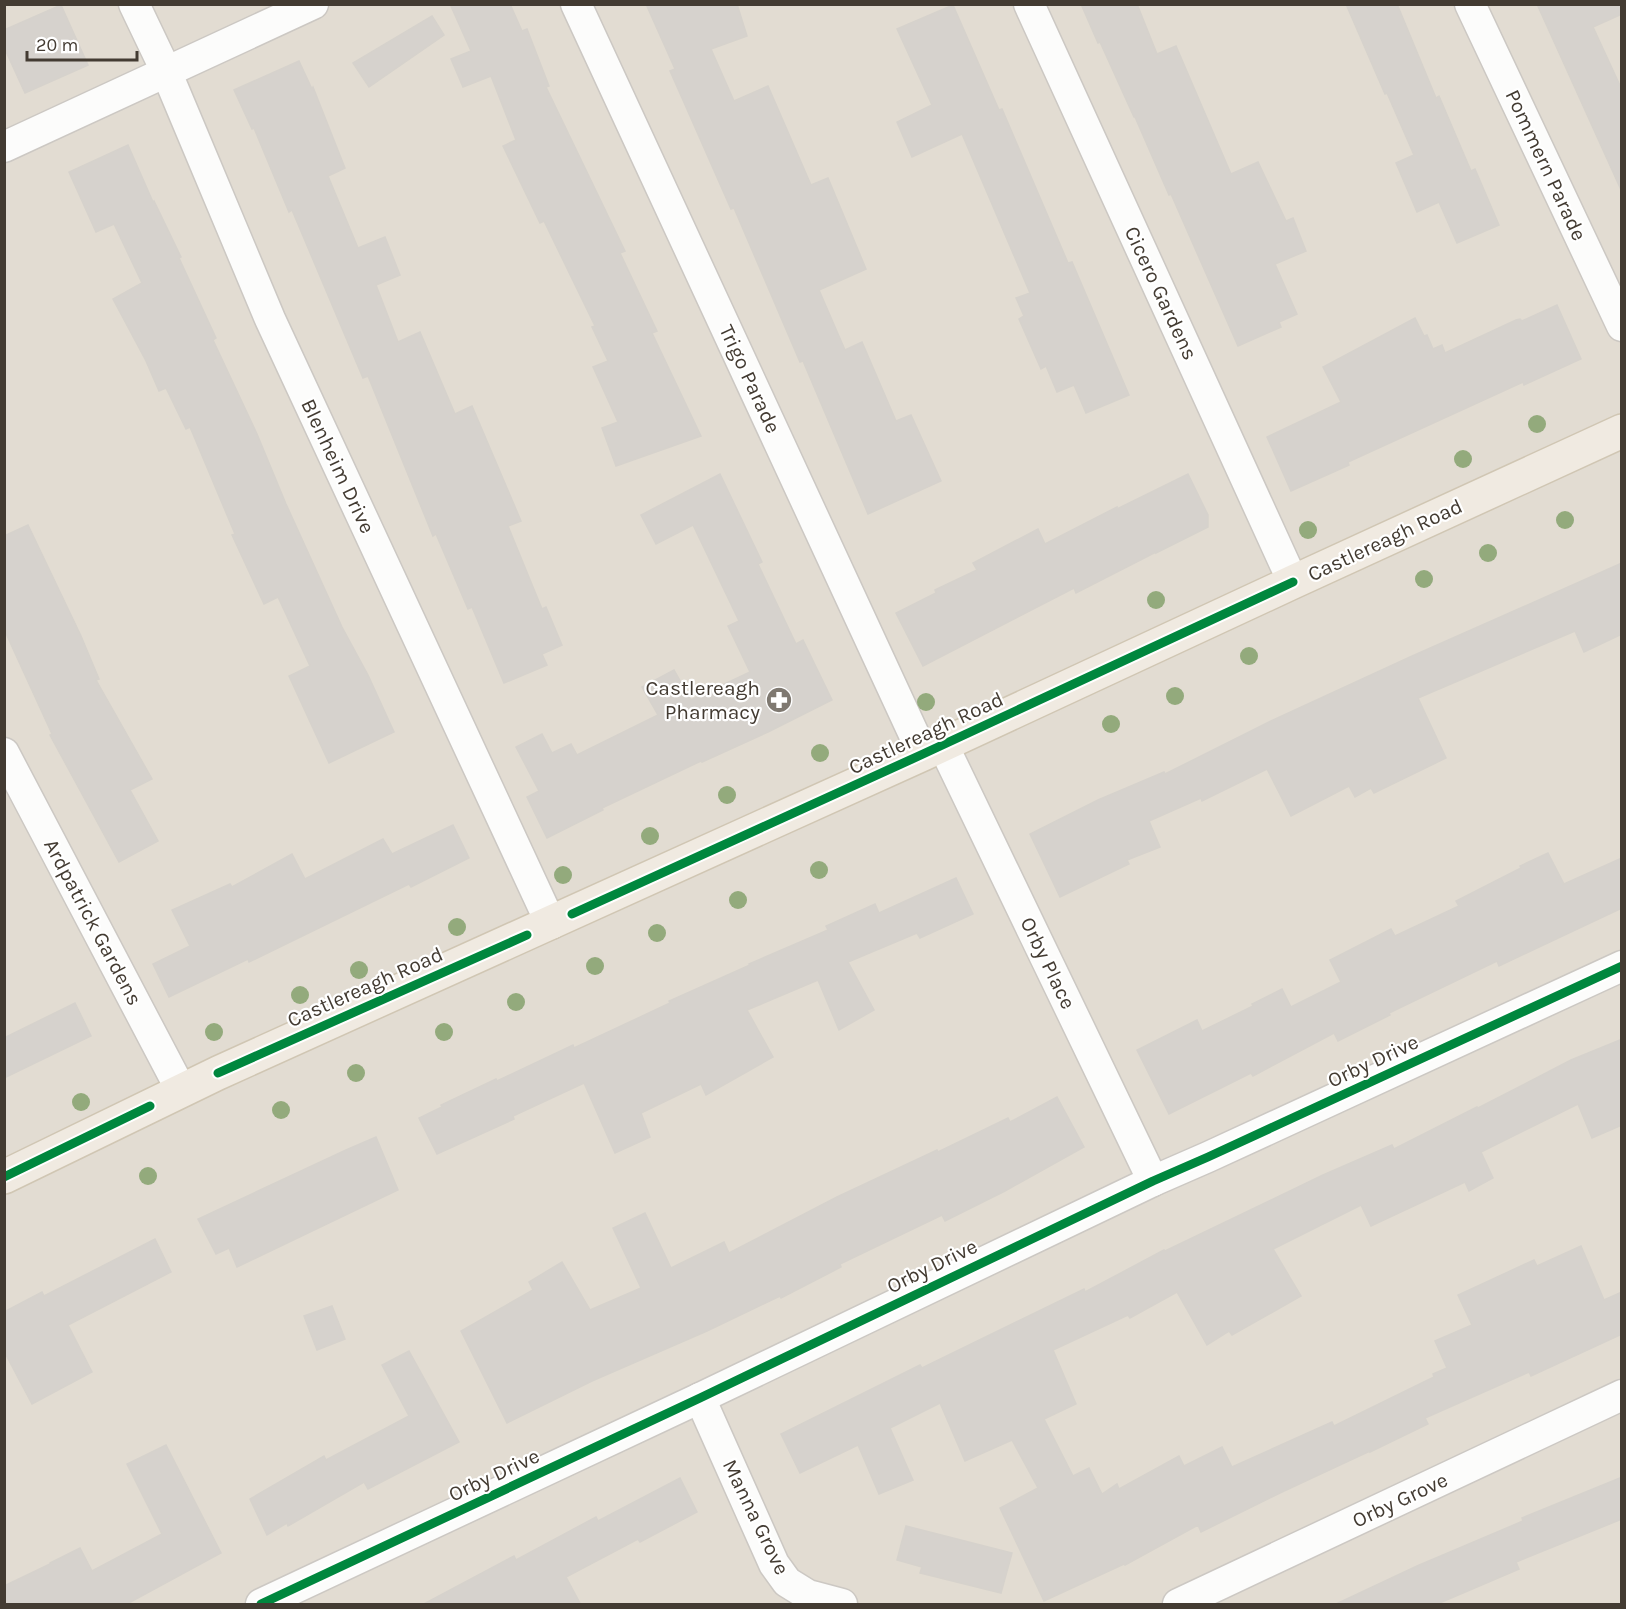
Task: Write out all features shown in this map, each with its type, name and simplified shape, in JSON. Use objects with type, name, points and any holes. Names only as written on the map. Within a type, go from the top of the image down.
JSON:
[{"type":"main road","name":"Castlereagh Road","points":[[4,1177],[181,1090],[933,750],[1622,431]]},
{"type":"street","name":"Blenheim Drive","points":[[134,4],[166,71],[270,319],[551,924]]},
{"type":"street","points":[[4,147],[313,4]]},
{"type":"street","name":"Trigo Parade","points":[[576,4],[933,750]]},
{"type":"street","name":"Cicero Gardens","points":[[1029,4],[1293,582]]},
{"type":"street","name":"Pommern Parade","points":[[1470,4],[1622,326]]},
{"type":"street","name":"Orby Place","points":[[933,750],[1153,1181]]},
{"type":"street","name":"Ardpatrick Gardens","points":[[4,753],[181,1090]]},
{"type":"street","name":"Orby Drive","points":[[261,1605],[1153,1181],[1622,966]]},
{"type":"street","name":"Orby Grove","points":[[1178,1605],[1622,1395]]},
{"type":"street","name":"Manna Grove","points":[[700,1398],[774,1564],[787,1582],[808,1595],[842,1605]]},
{"type":"shaded area","points":[[5,5],[1621,5],[1621,1604],[5,1604]]},
{"type":"building","points":[[450,4],[510,4],[522,31],[527,29],[549,86],[546,87],[625,251],[620,253],[657,331],[652,333],[701,436],[616,466],[602,428],[618,422],[593,367],[608,361],[592,327],[595,326],[544,221],[540,223],[503,146],[516,140],[491,76],[463,87],[451,59],[471,51]]},
{"type":"building","points":[[646,4],[737,4],[747,36],[711,49],[734,101],[768,86],[811,185],[828,178],[866,269],[819,290],[845,350],[862,342],[896,421],[911,415],[941,481],[868,514],[803,361],[800,362],[734,208],[731,209],[670,71],[675,69]]},
{"type":"building","points":[[1081,4],[1137,4],[1157,54],[1176,46],[1231,174],[1258,162],[1286,221],[1293,218],[1306,251],[1275,264],[1297,314],[1279,322],[1281,327],[1238,346],[1171,194],[1169,195]]},
{"type":"building","points":[[1346,4],[1397,4],[1436,98],[1439,96],[1471,171],[1475,169],[1499,225],[1457,243],[1439,202],[1417,212],[1396,163],[1414,155]]},
{"type":"building","points":[[1537,4],[1622,4],[1622,14],[1593,27],[1622,90],[1622,192]]},
{"type":"building","points":[[61,5],[88,65],[25,93],[4,47],[4,30]]},
{"type":"building","points":[[953,5],[999,110],[1002,109],[1068,263],[1072,262],[1129,395],[1086,413],[1074,385],[1057,392],[1046,366],[1041,369],[1019,319],[1024,316],[1016,298],[1030,293],[962,134],[912,157],[897,122],[932,105],[897,29]]},
{"type":"building","points":[[432,16],[444,35],[369,87],[353,63]]},
{"type":"building","points":[[299,61],[312,89],[313,87],[345,168],[328,176],[358,248],[385,237],[400,275],[376,285],[398,342],[420,332],[455,414],[472,406],[521,521],[508,526],[542,609],[546,607],[562,645],[542,654],[547,665],[504,683],[472,607],[468,609],[436,534],[433,536],[368,376],[363,378],[292,210],[289,212],[254,128],[252,129],[234,90]]},
{"type":"building","points":[[128,145],[181,257],[179,258],[216,338],[213,340],[257,434],[286,504],[342,627],[368,675],[394,732],[329,763],[289,676],[310,666],[278,597],[264,604],[232,535],[235,534],[190,427],[186,429],[166,388],[159,391],[113,299],[142,283],[114,224],[96,232],[69,172]]},
{"type":"building","points":[[1557,305],[1581,359],[1524,385],[1523,382],[1348,462],[1349,465],[1291,491],[1267,437],[1341,402],[1323,367],[1415,318],[1424,336],[1427,335],[1433,349],[1442,345],[1445,353],[1516,320],[1522,321]]},
{"type":"building","points":[[720,474],[762,562],[758,564],[796,644],[803,640],[832,700],[602,808],[603,810],[547,838],[527,797],[539,791],[516,747],[542,734],[552,753],[571,744],[577,755],[658,715],[642,687],[674,670],[691,700],[750,672],[728,626],[739,621],[693,525],[656,544],[641,515]]},
{"type":"building","points":[[1188,474],[1208,515],[1208,527],[1076,593],[1074,588],[923,666],[896,613],[936,593],[935,590],[977,570],[973,563],[1038,529],[1045,544]]},
{"type":"building","points":[[28,525],[81,636],[99,679],[96,680],[152,779],[130,790],[158,841],[119,862],[50,735],[52,734],[4,629],[4,536]]},
{"type":"building","points":[[1622,563],[1622,634],[1584,652],[1575,631],[1418,698],[1446,758],[1374,793],[1371,788],[1355,797],[1349,786],[1291,816],[1267,769],[1202,801],[1201,798],[1149,821],[1160,847],[1127,860],[1129,864],[1060,897],[1030,834],[1098,800],[1164,772],[1165,774],[1271,721],[1410,657]]},
{"type":"building","points":[[453,825],[469,858],[411,887],[409,884],[249,962],[248,959],[169,997],[153,964],[190,946],[172,910],[230,884],[232,887],[292,854],[305,879],[383,839],[392,854]]},
{"type":"building","points":[[1548,853],[1564,884],[1622,858],[1622,908],[1499,966],[1497,961],[1389,1013],[1390,1015],[1338,1041],[1334,1033],[1253,1076],[1251,1073],[1169,1114],[1137,1050],[1197,1020],[1202,1031],[1282,989],[1291,1007],[1341,982],[1330,960],[1391,929],[1395,936],[1459,906],[1456,901]]},
{"type":"building","points":[[956,878],[973,914],[920,938],[917,933],[848,962],[874,1010],[839,1030],[818,980],[747,1010],[773,1057],[706,1095],[701,1084],[641,1113],[650,1137],[615,1153],[584,1083],[513,1116],[514,1119],[437,1154],[419,1118],[496,1079],[497,1081],[573,1045],[574,1048],[670,1003],[669,1001],[828,930],[826,926],[875,904],[879,913]]},
{"type":"building","points":[[75,1003],[91,1036],[4,1078],[4,1038]]},
{"type":"building","points":[[1622,1039],[1622,1125],[1592,1138],[1578,1104],[1481,1152],[1493,1178],[1469,1191],[1465,1182],[1371,1226],[1361,1205],[1273,1249],[1301,1296],[1232,1335],[1229,1331],[1207,1345],[1177,1292],[1130,1318],[1128,1315],[1053,1350],[1076,1404],[1044,1419],[1073,1476],[1089,1468],[1102,1494],[1117,1484],[1119,1489],[1179,1456],[1184,1466],[1222,1447],[1232,1467],[1332,1422],[1334,1426],[1434,1377],[1433,1374],[1447,1368],[1435,1341],[1472,1325],[1458,1295],[1534,1260],[1537,1266],[1581,1246],[1604,1300],[1622,1292],[1622,1334],[1531,1376],[1529,1372],[1425,1418],[1428,1424],[1370,1452],[1201,1532],[1198,1525],[1125,1565],[1044,1601],[1000,1508],[1038,1488],[1012,1440],[965,1461],[940,1403],[890,1428],[913,1480],[879,1494],[858,1445],[800,1473],[781,1434],[920,1365],[922,1368],[1084,1289],[1085,1292],[1164,1250],[1323,1175],[1392,1145],[1394,1149],[1571,1060]]},
{"type":"building","points":[[1057,1097],[1084,1147],[945,1221],[942,1215],[840,1264],[841,1267],[781,1298],[780,1296],[707,1331],[592,1381],[507,1423],[461,1331],[533,1290],[529,1282],[562,1262],[590,1310],[641,1288],[613,1228],[645,1213],[671,1268],[724,1242],[729,1253],[837,1197],[1008,1118],[1010,1122]]},
{"type":"building","points":[[376,1137],[398,1190],[237,1267],[229,1248],[216,1254],[198,1219]]},
{"type":"building","points":[[155,1239],[171,1272],[68,1325],[92,1372],[32,1404],[4,1351],[4,1312],[42,1292],[44,1296]]},
{"type":"building","points":[[332,1306],[345,1339],[317,1350],[304,1316]]},
{"type":"building","points":[[409,1351],[459,1442],[368,1489],[364,1482],[288,1526],[287,1523],[267,1535],[250,1499],[324,1456],[326,1460],[409,1416],[382,1365]]},
{"type":"building","points":[[166,1445],[221,1553],[125,1605],[4,1605],[4,1586],[80,1548],[92,1571],[162,1534],[127,1464]]},
{"type":"building","points":[[1622,1477],[1622,1519],[1516,1562],[1519,1569],[1435,1605],[1334,1605],[1417,1566],[1523,1521],[1522,1518]]},
{"type":"building","points":[[680,1478],[697,1512],[640,1542],[638,1539],[566,1577],[581,1605],[422,1605],[514,1556],[516,1560],[596,1517],[598,1521]]},
{"type":"building","points":[[906,1526],[1012,1553],[1001,1593],[920,1573],[922,1567],[897,1560]]},
{"type":"cycle path","points":[[572,914],[1293,582]]},
{"type":"cycle path","points":[[218,1073],[527,935]]},
{"type":"cycle path","points":[[261,1604],[700,1398],[1153,1181],[1622,966]]},
{"type":"cycle path","points":[[4,1177],[150,1106]]},
{"type":"place","name":"Castlereagh Pharmacy","points":[[779,700]]}]
